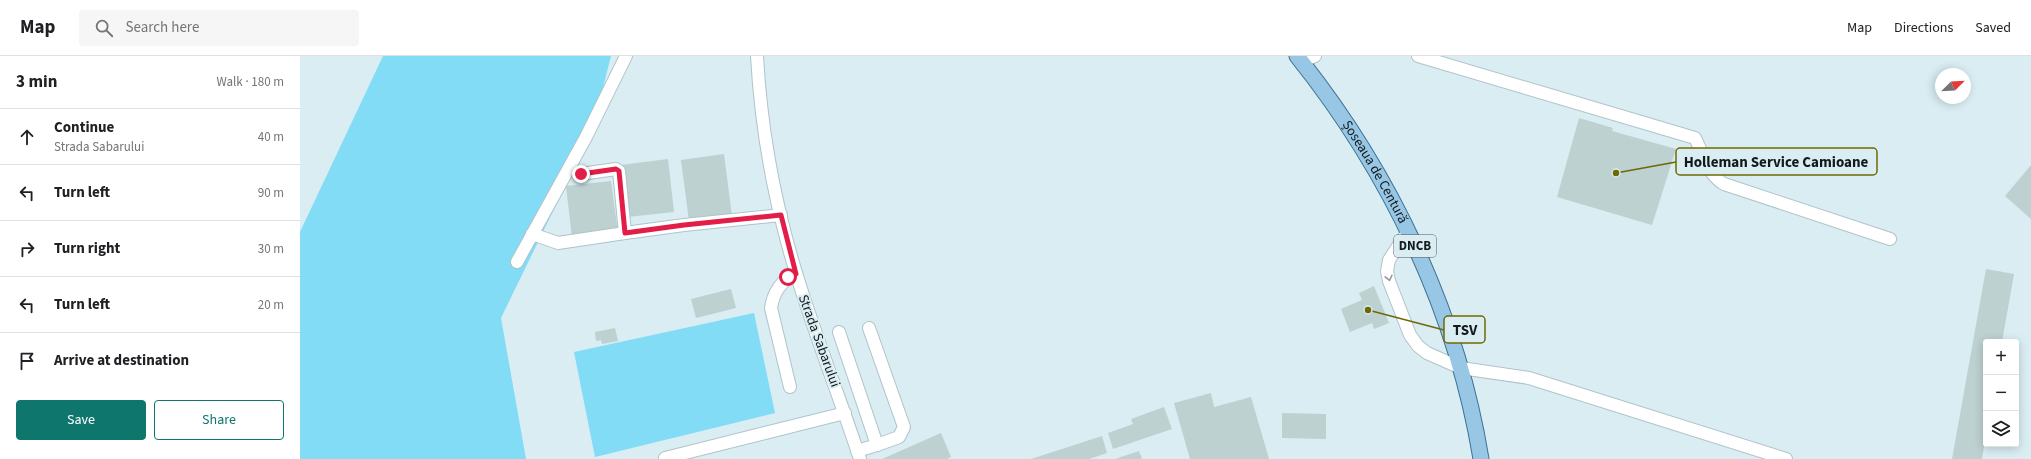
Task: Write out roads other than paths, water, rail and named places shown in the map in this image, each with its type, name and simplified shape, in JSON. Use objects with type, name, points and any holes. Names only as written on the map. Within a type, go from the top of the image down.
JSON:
[{"type":"main road","name":"Șoseaua de Centură","points":[[1305,58],[1386,187],[1408,231],[1444,318],[1461,368],[1482,459]]},
{"type":"street","points":[[517,262],[586,137],[626,56]]},
{"type":"street","name":"Strada Sabarului","points":[[757,56],[759,89],[769,152],[781,215],[796,274],[859,455]]},
{"type":"street","points":[[1418,56],[1695,138],[1707,167],[1715,179],[1724,184],[1890,239]]},
{"type":"street","points":[[581,174],[616,169],[619,171],[625,233]]},
{"type":"street","points":[[532,234],[558,243],[684,225],[781,215]]},
{"type":"street","points":[[1408,231],[1389,260],[1389,281],[1410,335],[1418,346],[1427,353],[1461,368],[1529,378],[1786,459]]},
{"type":"street","points":[[790,387],[770,308],[772,301],[785,279],[796,274]]},
{"type":"street","points":[[859,455],[877,445],[899,437],[904,427],[869,328]]},
{"type":"street","points":[[839,332],[877,445]]},
{"type":"street","points":[[665,458],[845,413]]},
{"type":"place","name":"Holleman Service Camioane","points":[[1616,173]]},
{"type":"place","name":"TSV","points":[[1368,310]]}]
